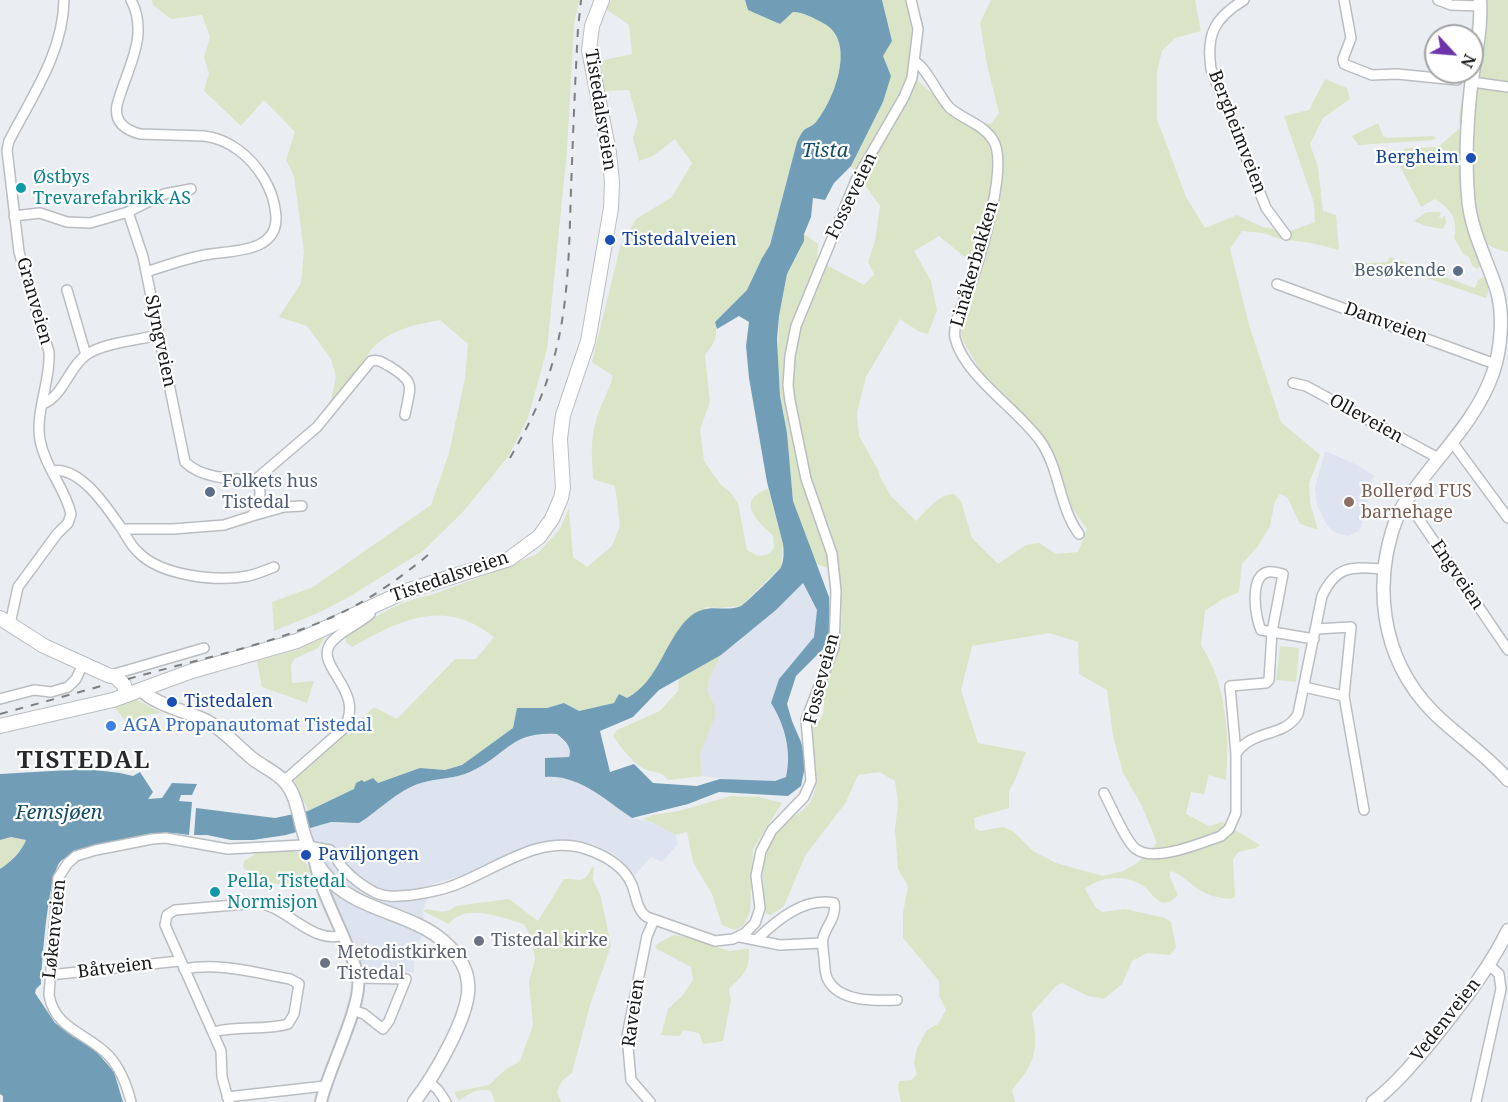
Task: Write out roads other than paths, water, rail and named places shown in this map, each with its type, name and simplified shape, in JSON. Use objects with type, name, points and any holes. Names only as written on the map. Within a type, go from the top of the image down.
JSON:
[{"type":"main road","name":"Tistedalsveien","points":[[0,726],[122,697],[192,671],[297,641],[406,591],[509,559],[539,537],[558,507],[563,488],[560,439],[563,414],[588,341],[611,208],[612,182],[609,153],[589,50],[592,26],[602,0]]},
{"type":"main road","points":[[1479,24],[1480,3]]},
{"type":"main road","points":[[1472,84],[1469,110],[1468,196],[1476,237],[1497,292],[1500,319],[1495,364],[1477,408],[1406,500],[1392,530],[1384,569],[1384,609],[1389,638],[1409,682],[1433,711],[1508,780]]},
{"type":"main road","points":[[3,620],[44,646],[110,676],[122,697]]},
{"type":"main road","points":[[161,682],[166,704]]},
{"type":"main road","points":[[142,690],[152,699],[220,729],[254,759],[284,781],[293,795],[314,860],[331,881],[381,910],[434,933],[463,964],[468,982],[467,996],[450,1044],[429,1082],[414,1102]]},
{"type":"main road","name":"Vedenveien","points":[[1373,1102],[1413,1064],[1489,965],[1508,930]]},
{"type":"street","name":"Granveien","points":[[3,620],[18,587],[70,520],[70,508],[40,440],[43,404],[50,366],[49,352],[19,252],[7,145],[51,61],[59,38],[64,0]]},
{"type":"street","points":[[131,0],[137,16],[139,34],[117,105],[116,112],[120,122],[131,131],[140,134],[213,137],[230,145],[246,156],[260,171],[269,189],[276,217],[274,232],[262,244],[196,256],[146,272]]},
{"type":"street","name":"Fosseveien","points":[[740,937],[755,923],[760,908],[757,868],[765,841],[779,822],[804,797],[809,787],[811,776],[806,720],[834,647],[836,591],[832,554],[806,479],[790,402],[788,378],[792,342],[796,326],[852,190],[904,97],[912,78],[918,29],[911,0]]},
{"type":"street","name":"Bergheimveien","points":[[1244,0],[1221,17],[1213,31],[1209,47],[1211,69],[1266,208],[1286,235]]},
{"type":"street","points":[[1344,0],[1352,38],[1343,59],[1344,64],[1372,75],[1397,74],[1424,77]]},
{"type":"street","points":[[1438,0],[1451,5],[1480,3]]},
{"type":"street","name":"Linåkerbakken","points":[[915,62],[925,68],[936,90],[950,108],[987,132],[995,142],[998,152],[995,194],[988,227],[957,322],[955,338],[968,363],[999,399],[1031,429],[1046,450],[1064,505],[1079,534]]},
{"type":"street","points":[[1484,84],[1508,87]]},
{"type":"street","points":[[14,216],[40,213],[68,222],[105,220],[128,212],[164,194],[191,189]]},
{"type":"street","name":"Slyngveien","points":[[128,212],[140,244],[184,458],[192,468],[220,477],[255,480]]},
{"type":"street","name":"Damveien","points":[[1276,284],[1495,364]]},
{"type":"street","points":[[67,290],[86,355]]},
{"type":"street","points":[[43,404],[52,399],[86,355],[105,347],[159,335]]},
{"type":"street","points":[[252,516],[261,496],[260,488],[255,480],[312,432],[337,405],[371,361],[382,362],[408,379],[410,385],[405,415]]},
{"type":"street","name":"Olleveien","points":[[1293,383],[1306,386],[1438,458]]},
{"type":"street","points":[[1452,442],[1508,518]]},
{"type":"street","points":[[52,471],[64,470],[80,479],[104,504],[130,543],[144,558],[191,576],[238,577],[274,567]]},
{"type":"street","name":"Engveien","points":[[1406,500],[1508,650]]},
{"type":"street","points":[[122,529],[173,530],[224,525],[289,506],[302,506]]},
{"type":"street","points":[[1236,754],[1250,739],[1293,722],[1300,708],[1322,596],[1329,582],[1335,575],[1355,568],[1384,569]]},
{"type":"street","points":[[1104,793],[1128,840],[1135,849],[1146,855],[1159,854],[1221,836],[1234,822],[1236,813],[1236,754],[1230,686],[1268,682],[1272,632],[1283,573],[1268,572],[1262,575],[1256,585],[1255,600],[1260,628],[1272,632],[1314,639]]},
{"type":"street","points":[[284,781],[343,729],[349,720],[351,709],[349,699],[330,663],[328,646],[370,614],[369,607]]},
{"type":"street","points":[[1316,629],[1351,627],[1344,696],[1364,810]]},
{"type":"street","points":[[110,676],[204,648]]},
{"type":"street","points":[[0,699],[34,690],[51,692],[68,687],[83,664]]},
{"type":"street","points":[[1304,687],[1344,696]]},
{"type":"street","name":"Løkenveien","points":[[131,1102],[122,1075],[112,1059],[95,1044],[62,1022],[54,1012],[49,995],[58,878],[68,863],[76,856],[115,846],[166,838],[228,849],[306,840]]},
{"type":"street","points":[[306,840],[330,850],[342,867],[357,881],[374,892],[392,897],[445,889],[519,855],[544,848],[564,846],[584,848],[605,857],[623,871],[632,885],[643,915],[654,920],[715,940],[725,941],[740,937],[780,945],[822,944]]},
{"type":"street","points":[[314,860],[358,978],[352,1010],[321,1102]]},
{"type":"street","points":[[325,1086],[228,1100],[222,1077],[221,1051],[165,921],[167,915],[175,910],[258,903],[271,907],[320,934],[335,938],[343,935]]},
{"type":"street","points":[[756,940],[773,923],[788,913],[818,903],[834,903],[834,915],[822,944],[826,976],[835,988],[861,999],[897,1000]]},
{"type":"street","name":"Raveien","points":[[650,1102],[631,1080],[627,1036],[647,936],[654,920]]},
{"type":"street","name":"Båtveien","points":[[50,975],[182,965],[223,968],[290,979],[299,984],[294,1014],[288,1024],[234,1027],[214,1032]]},
{"type":"street","points":[[1476,1102],[1504,991],[1499,974],[1489,965]]},
{"type":"street","points":[[352,1010],[364,1014],[383,1029],[389,1021],[406,979],[358,978]]},
{"type":"street","points":[[429,1082],[446,1102]]},
{"type":"water","name":"Tista","points":[[745,0],[882,0],[892,41],[883,56],[891,76],[883,102],[851,166],[834,183],[825,200],[813,198],[811,217],[804,234],[804,241],[787,274],[779,316],[777,339],[780,396],[787,433],[793,501],[829,597],[830,632],[824,648],[796,676],[787,704],[806,762],[801,786],[788,796],[719,792],[688,804],[632,818],[581,784],[557,777],[545,777],[545,758],[569,757],[570,750],[557,734],[541,734],[518,740],[470,772],[412,786],[359,823],[331,822],[286,835],[253,840],[231,840],[194,835],[196,808],[275,818],[308,811],[354,789],[356,783],[362,780],[364,782],[373,778],[378,783],[420,768],[445,770],[462,765],[513,728],[517,708],[547,708],[564,703],[579,711],[614,703],[619,694],[627,698],[647,681],[676,634],[692,615],[705,609],[729,609],[741,606],[781,567],[783,544],[767,482],[749,378],[746,346],[749,322],[739,316],[717,329],[715,322],[747,290],[770,245],[797,142],[804,130],[816,122],[830,99],[836,85],[841,56],[839,42],[833,31],[812,17],[793,12],[780,24],[748,10]],"holes":[[[803,583],[817,610],[814,637],[779,679],[771,703],[780,720],[788,748],[786,777],[775,781],[720,779],[697,786],[653,783],[634,764],[610,772],[600,731],[633,717],[659,690],[721,655],[776,610]]]},
{"type":"water","name":"Femsjøen","points":[[87,769],[133,776],[140,772],[153,792],[148,799],[162,798],[172,783],[197,784],[192,795],[181,795],[179,801],[192,802],[189,835],[152,834],[78,852],[60,862],[52,884],[46,920],[41,984],[35,993],[55,1023],[95,1050],[114,1072],[123,1102],[3,1102],[3,1096],[0,1094],[0,869],[15,856],[26,840],[11,837],[0,840],[0,774]]},
{"type":"railway","points":[[510,458],[542,394],[561,327],[568,258],[581,0]]},
{"type":"railway","points":[[128,679],[270,640],[325,620],[373,595],[434,550]]},
{"type":"railway","points":[[0,714],[105,685]]},
{"type":"place","name":"Bergheim","points":[[1471,158]]},
{"type":"place","name":"Østbys Trevarefabrikk AS","points":[[21,188]]},
{"type":"place","name":"Tistedalveien","points":[[610,240]]},
{"type":"place","name":"Besøkende","points":[[1458,271]]},
{"type":"place","name":"Folkets hus Tistedal","points":[[210,492]]},
{"type":"place","name":"Bollerød FUS barnehage","points":[[1349,502]]},
{"type":"place","name":"Tistedalen","points":[[172,702]]},
{"type":"place","name":"AGA Propanautomat Tistedal","points":[[111,726]]},
{"type":"place","name":"Paviljongen","points":[[306,855]]},
{"type":"place","name":"Pella, Tistedal Normisjon","points":[[215,892]]},
{"type":"place","name":"Tistedal kirke","points":[[479,941]]},
{"type":"place","name":"Metodistkirken Tistedal","points":[[325,963]]},
{"type":"district","name":"TISTEDAL","points":[[84,761]]}]
